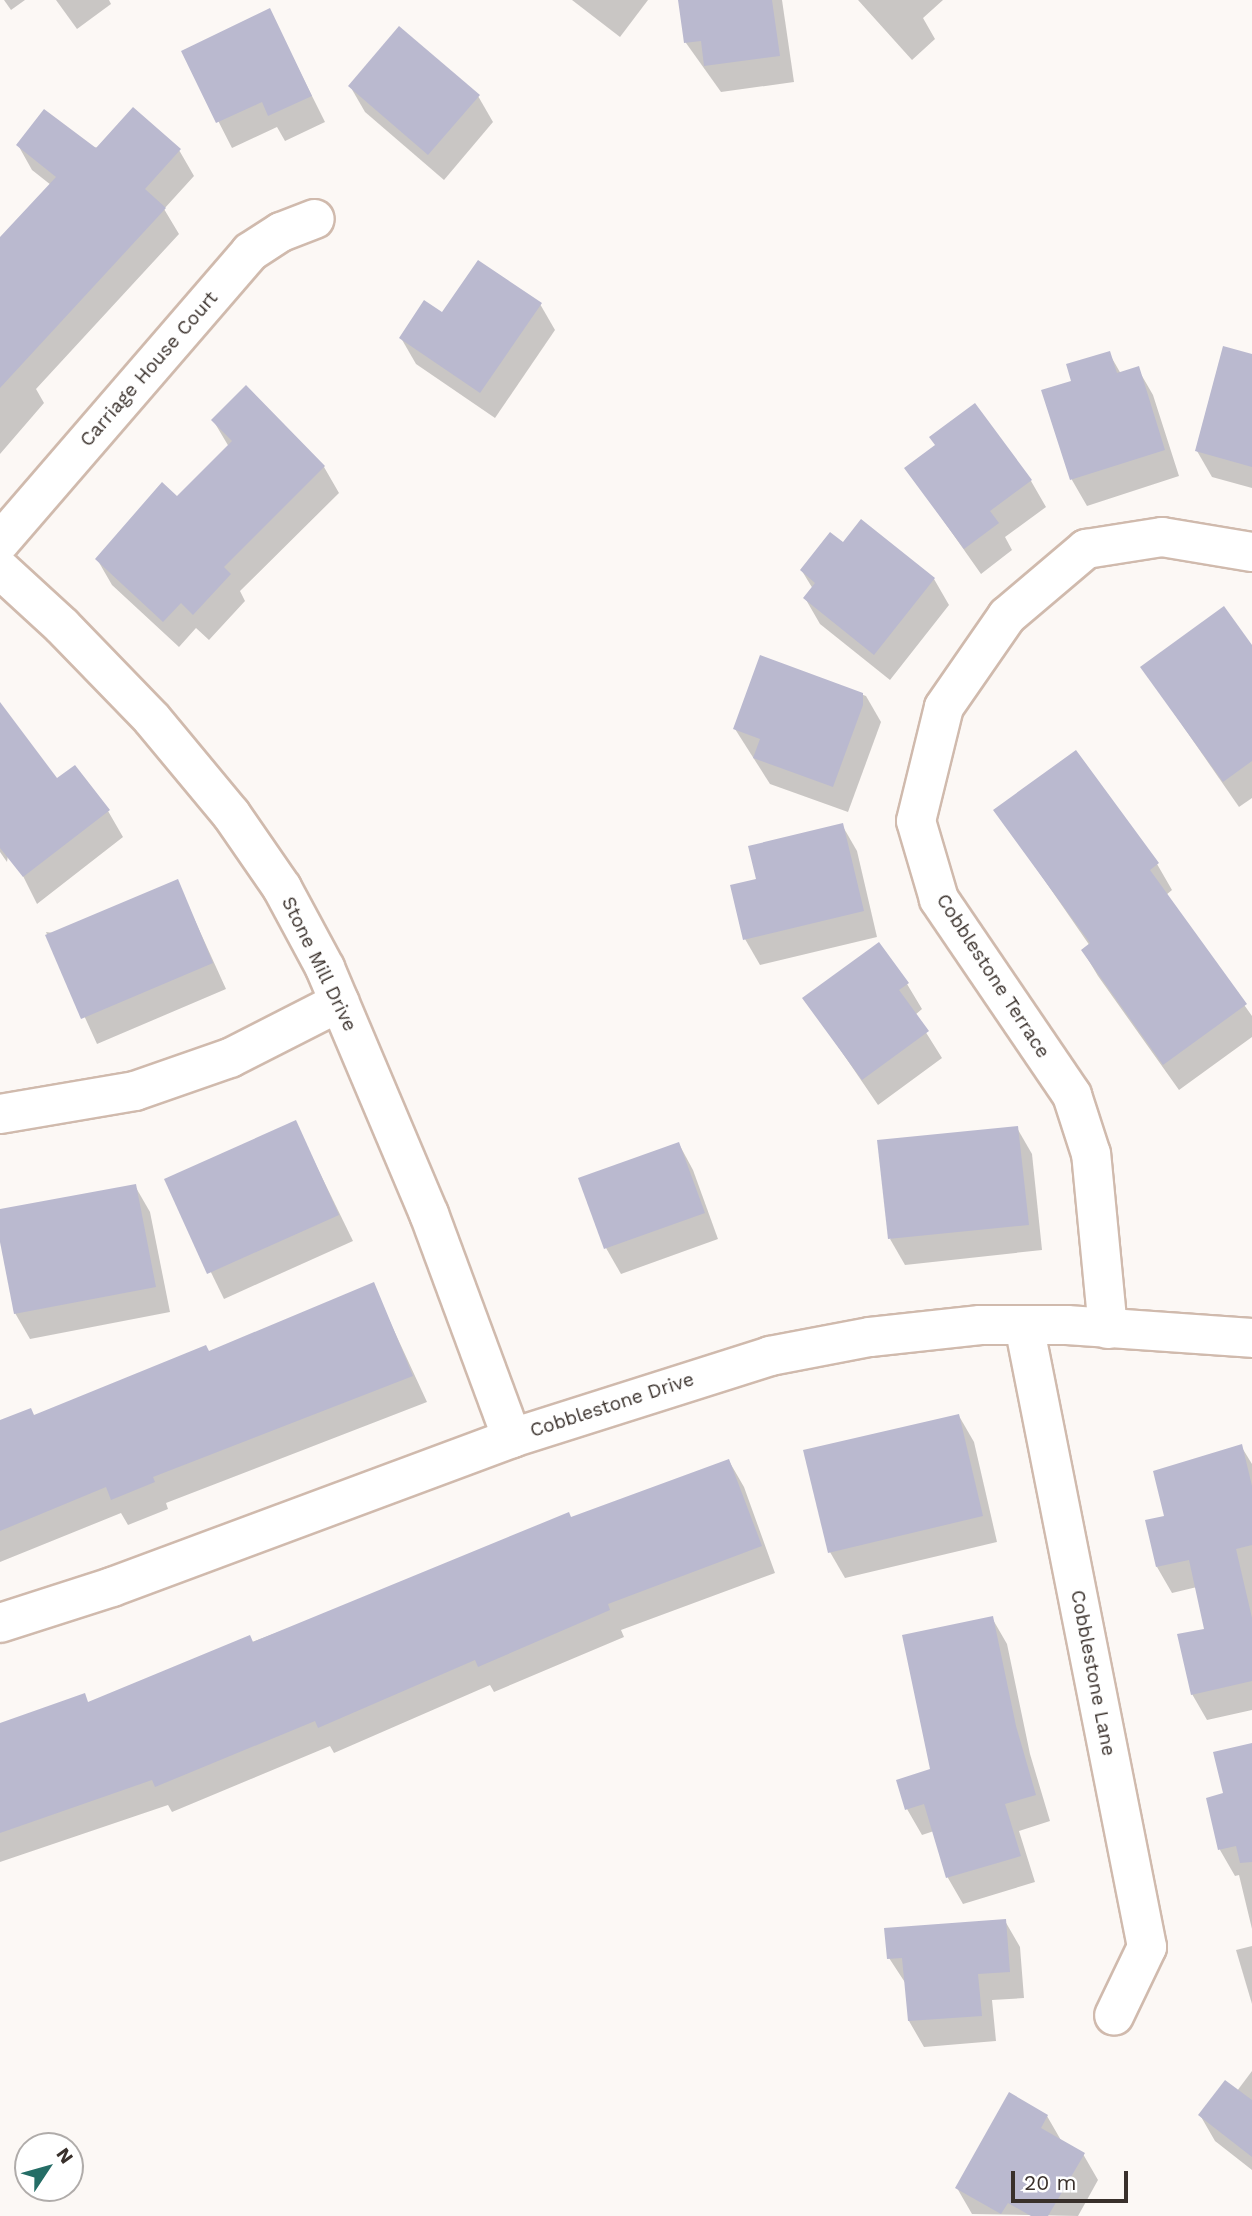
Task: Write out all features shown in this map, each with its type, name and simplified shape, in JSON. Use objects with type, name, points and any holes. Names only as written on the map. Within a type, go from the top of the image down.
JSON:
[{"type":"street","name":"Carriage House Court","points":[[0,542],[250,252],[281,232],[315,219]]},
{"type":"street","name":"Cobblestone Terrace","points":[[1108,1329],[1091,1154],[1072,1095],[939,899],[916,821],[944,707],[1007,616],[1086,549],[1162,537],[1252,552]]},
{"type":"street","name":"Stone Mill Drive","points":[[0,569],[152,719],[231,814],[282,888],[340,1002],[429,1214],[512,1438]]},
{"type":"street","points":[[0,1114],[36,1111],[135,1091],[230,1058],[340,1002]]},
{"type":"street","name":"Cobblestone Drive","points":[[0,1623],[112,1587],[512,1438],[770,1356],[870,1337],[1024,1325],[1252,1338]]},
{"type":"street","name":"Cobblestone Lane","points":[[1024,1325],[1147,1947],[1114,2016]]},
{"type":"building","points":[[678,0],[772,0],[780,56],[704,66],[701,41],[684,43]]},
{"type":"building","points":[[270,8],[312,96],[268,116],[262,102],[216,123],[181,51]]},
{"type":"building","points":[[399,26],[480,95],[428,155],[348,86]]},
{"type":"building","points":[[133,107],[181,149],[145,189],[166,208],[0,388],[0,237],[56,177],[16,145],[44,109],[96,148]]},
{"type":"building","points":[[478,260],[542,303],[480,393],[399,338],[424,300],[442,312]]},
{"type":"building","points":[[1223,346],[1252,354],[1252,467],[1195,451]]},
{"type":"building","points":[[1110,351],[1117,373],[1139,366],[1165,450],[1070,480],[1041,390],[1071,381],[1066,364]]},
{"type":"building","points":[[246,385],[325,466],[224,567],[231,574],[193,615],[181,603],[163,622],[95,559],[162,482],[177,496],[232,441],[211,420]]},
{"type":"building","points":[[975,403],[1032,480],[990,511],[999,523],[964,549],[904,468],[935,445],[929,437]]},
{"type":"building","points":[[861,519],[935,578],[874,655],[803,598],[815,583],[800,570],[830,532],[843,542]]},
{"type":"building","points":[[1224,606],[1252,645],[1252,761],[1223,782],[1140,667]]},
{"type":"building","points":[[760,655],[863,693],[863,705],[833,787],[753,758],[760,739],[733,729]]},
{"type":"building","points":[[0,702],[57,778],[75,765],[110,810],[23,877],[0,848]]},
{"type":"building","points":[[1076,750],[1159,863],[1150,870],[1247,1004],[1163,1065],[1081,950],[1090,943],[993,810]]},
{"type":"building","points":[[843,823],[864,911],[743,940],[730,885],[756,879],[748,846]]},
{"type":"building","points":[[178,879],[213,963],[81,1019],[45,935]]},
{"type":"building","points":[[879,942],[909,983],[899,990],[929,1031],[862,1080],[802,998]]},
{"type":"building","points":[[296,1120],[339,1215],[207,1274],[164,1179]]},
{"type":"building","points":[[1018,1126],[1029,1225],[888,1239],[877,1140]]},
{"type":"building","points":[[679,1142],[705,1213],[604,1249],[578,1178]]},
{"type":"building","points":[[136,1184],[156,1287],[14,1314],[0,1242],[0,1209]]},
{"type":"building","points":[[374,1282],[413,1376],[153,1477],[155,1482],[111,1500],[106,1487],[0,1531],[0,1420],[31,1408],[34,1415],[206,1345],[209,1351]]},
{"type":"building","points":[[959,1414],[983,1516],[828,1553],[803,1450]]},
{"type":"building","points":[[1242,1444],[1252,1486],[1252,1545],[1236,1549],[1252,1618],[1252,1681],[1191,1695],[1177,1634],[1204,1629],[1189,1560],[1156,1567],[1145,1520],[1164,1516],[1153,1471]]},
{"type":"building","points":[[729,1459],[762,1546],[608,1604],[610,1610],[478,1667],[475,1660],[318,1728],[315,1721],[155,1787],[152,1780],[0,1833],[0,1723],[85,1693],[88,1702],[250,1635],[253,1642],[569,1512],[571,1517]]},
{"type":"building","points":[[993,1616],[1016,1726],[1036,1795],[1005,1804],[1021,1856],[946,1878],[924,1804],[905,1810],[896,1780],[930,1769],[902,1635]]},
{"type":"building","points":[[1252,1743],[1252,1862],[1240,1863],[1236,1846],[1218,1850],[1206,1798],[1223,1793],[1213,1752]]},
{"type":"building","points":[[1006,1919],[1010,1972],[978,1974],[982,2016],[908,2021],[902,1958],[887,1959],[884,1928]]},
{"type":"building","points":[[1225,2080],[1252,2100],[1252,2157],[1198,2115]]},
{"type":"building","points":[[1009,2092],[1048,2115],[1041,2128],[1085,2153],[1048,2216],[1031,2216],[1008,2203],[1001,2214],[955,2188]]}]
